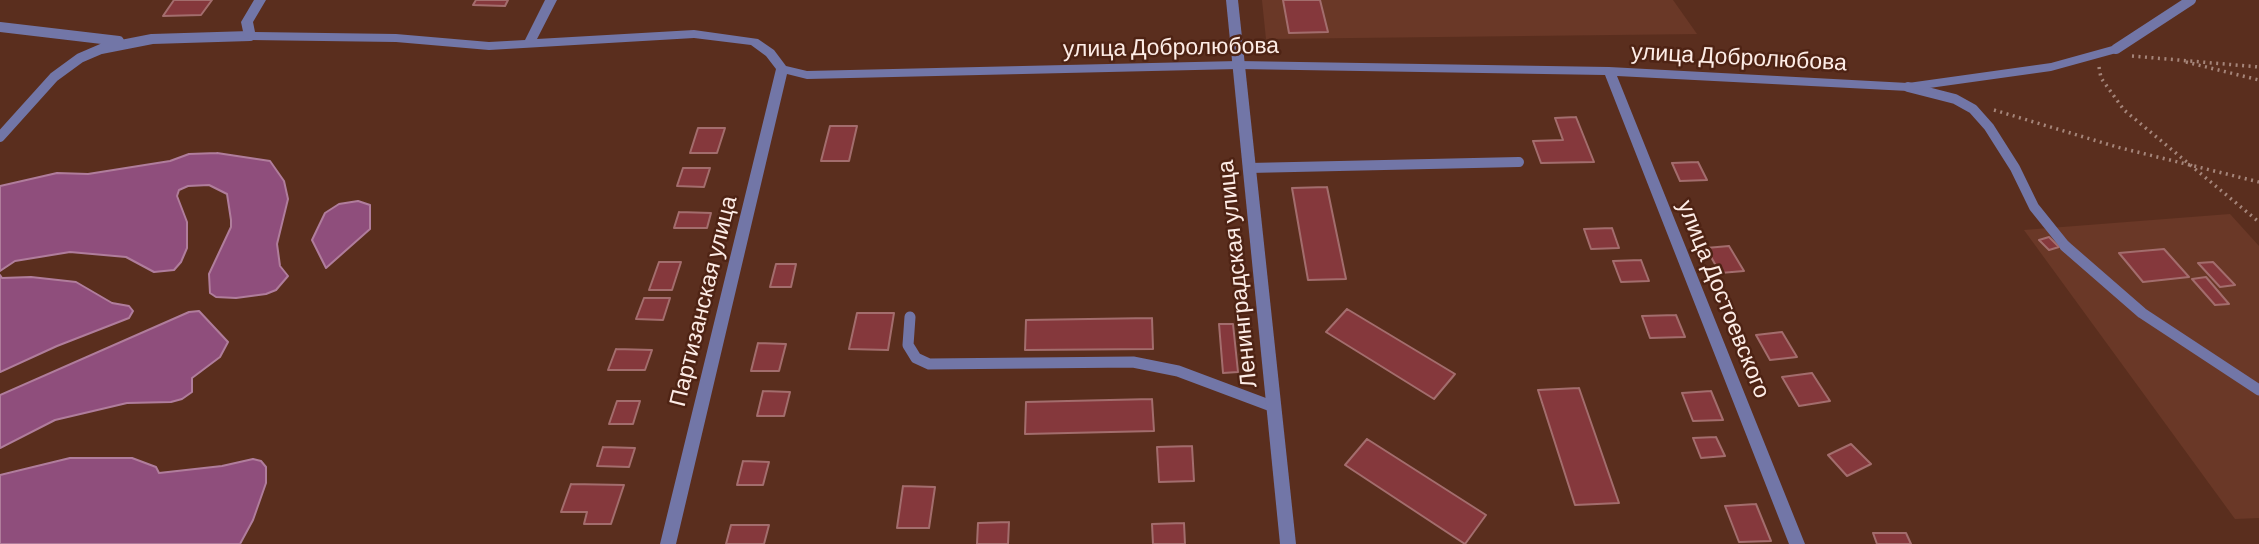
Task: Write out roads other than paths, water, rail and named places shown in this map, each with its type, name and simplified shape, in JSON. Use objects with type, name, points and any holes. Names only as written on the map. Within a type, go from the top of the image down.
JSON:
[{"type":"street","points":[[260,0],[247,22],[250,36],[396,38],[489,46],[694,34],[754,42],[770,53],[782,69]]},
{"type":"street","points":[[529,43],[551,0]]},
{"type":"street","name":"Ленинградская улица","points":[[1232,0],[1289,544]]},
{"type":"street","name":"улица Добролюбова","points":[[782,69],[807,75],[1238,65],[1609,71],[1908,87],[2051,67],[2116,49]]},
{"type":"street","name":"Партизанская улица","points":[[668,544],[782,69]]},
{"type":"street","name":"улица Достоевского","points":[[1609,71],[1797,544]]},
{"type":"lane","points":[[2116,49],[2191,0]]},
{"type":"lane","points":[[0,27],[126,41],[250,36]]},
{"type":"lane","points":[[0,137],[54,77],[80,58],[126,41]]},
{"type":"lane","points":[[1908,87],[1955,99],[1973,109],[1989,127],[2015,168],[2034,207],[2056,237],[2080,261],[2142,313],[2259,390]]},
{"type":"lane","points":[[1249,167],[1519,162]]},
{"type":"lane","points":[[910,317],[908,345],[916,359],[929,364],[1133,362],[1178,371],[1274,407]]}]
